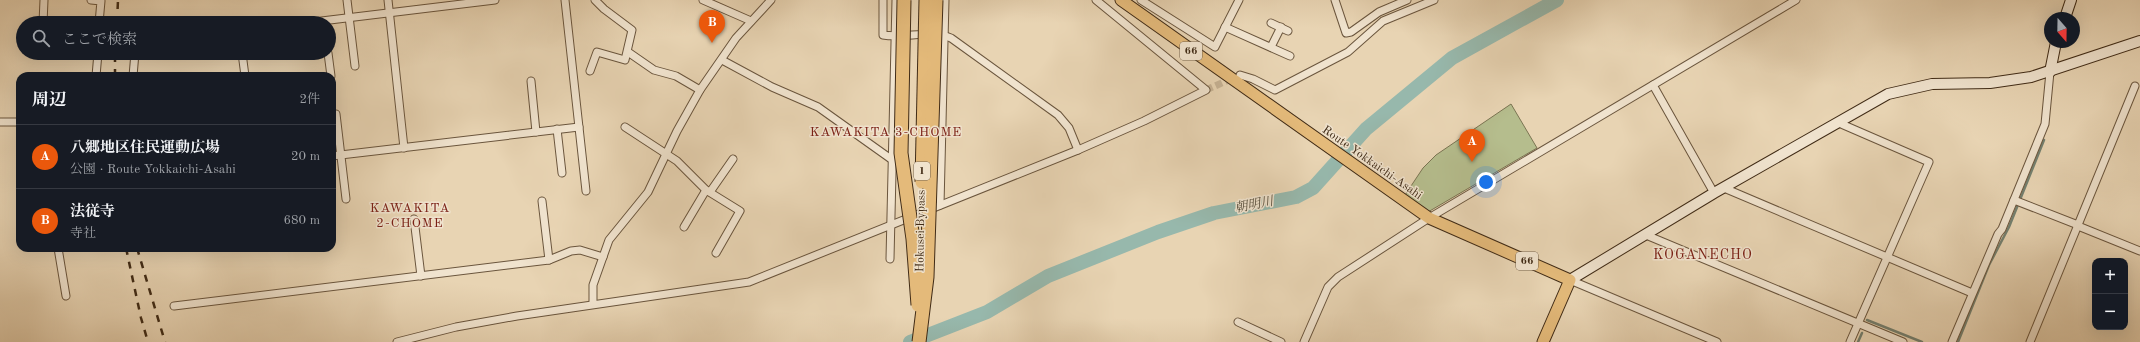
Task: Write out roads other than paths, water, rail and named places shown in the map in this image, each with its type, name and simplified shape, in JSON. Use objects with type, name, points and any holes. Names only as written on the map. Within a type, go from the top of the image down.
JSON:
[{"type":"highway","name":"1","points":[[904,0],[901,154],[915,263],[919,323]]},
{"type":"highway","name":"Hokusei Bypass","points":[[918,342],[926,0]]},
{"type":"highway","name":"1","points":[[918,342],[927,277],[936,0]]},
{"type":"main road","name":"Route Yokkaichi-Asahi","points":[[1121,0],[1262,102],[1426,216],[1570,280]]},
{"type":"main road","points":[[1543,342],[1570,280]]},
{"type":"street","points":[[43,16],[44,0]]},
{"type":"street","points":[[91,0],[101,0],[100,16]]},
{"type":"street","points":[[347,0],[355,66]]},
{"type":"street","points":[[388,0],[404,148]]},
{"type":"street","points":[[336,20],[495,0]]},
{"type":"street","points":[[565,0],[586,191]]},
{"type":"street","points":[[590,71],[597,52],[625,60],[632,30],[604,10],[596,0]]},
{"type":"street","points":[[703,0],[751,21]]},
{"type":"street","points":[[593,304],[593,285],[605,248],[614,233],[648,192],[677,131],[700,90],[751,21],[771,0]]},
{"type":"street","points":[[883,0],[883,35],[893,37],[943,35],[951,38],[1058,115],[1069,128],[1078,150]]},
{"type":"street","points":[[890,259],[893,37],[896,0]]},
{"type":"street","points":[[940,205],[945,0]]},
{"type":"street","points":[[397,342],[469,325],[593,304],[749,282],[1078,150],[1144,121],[1206,90],[1096,0]]},
{"type":"street","points":[[1141,0],[1215,47],[1239,0]]},
{"type":"street","points":[[1334,0],[1346,33],[1351,32],[1379,12],[1407,0]]},
{"type":"street","points":[[1240,75],[1253,79],[1275,90],[1348,52],[1383,21],[1433,0]]},
{"type":"street","points":[[1304,342],[1328,287],[1338,276],[1426,216],[1653,85],[1796,0]]},
{"type":"street","points":[[2067,12],[2071,0]]},
{"type":"street","points":[[1271,23],[1288,31]]},
{"type":"street","points":[[1225,27],[1290,56]]},
{"type":"street","points":[[1271,47],[1281,27]]},
{"type":"street","points":[[1570,280],[1714,193],[1888,94],[1913,87],[1932,84],[1990,83],[2050,72],[2140,41]]},
{"type":"street","points":[[1952,342],[1998,234],[2017,201],[2045,124],[2050,72],[2055,48]]},
{"type":"street","points":[[628,52],[654,70],[669,73],[700,90]]},
{"type":"street","points":[[96,72],[97,60]]},
{"type":"street","points":[[133,72],[134,60]]},
{"type":"street","points":[[243,60],[244,72]]},
{"type":"street","points":[[329,60],[330,72]]},
{"type":"street","points":[[722,60],[772,87],[818,107],[891,159]]},
{"type":"street","points":[[531,81],[536,132]]},
{"type":"street","points":[[1653,85],[1714,193]]},
{"type":"street","points":[[2030,342],[2135,86]]},
{"type":"street","points":[[336,114],[346,199]]},
{"type":"street","points":[[0,122],[16,122]]},
{"type":"street","points":[[1839,122],[1929,162],[1850,342]]},
{"type":"street","points":[[336,156],[579,127]]},
{"type":"street","points":[[625,127],[678,161],[708,191],[740,211],[716,253]]},
{"type":"street","points":[[557,129],[562,173]]},
{"type":"street","points":[[684,227],[708,191],[733,159]]},
{"type":"street","points":[[1724,188],[1972,293]]},
{"type":"street","points":[[542,201],[549,260]]},
{"type":"street","points":[[2017,201],[2140,251]]},
{"type":"street","points":[[414,219],[421,276]]},
{"type":"street","points":[[1646,235],[1903,342]]},
{"type":"street","points":[[174,306],[549,260],[571,251],[580,250],[603,257]]},
{"type":"street","points":[[59,252],[66,296]]},
{"type":"street","points":[[1570,280],[1717,342]]},
{"type":"street","points":[[1238,322],[1281,342]]},
{"type":"waterway","name":"朝明川","points":[[910,342],[987,312],[1048,276],[1158,232],[1214,213],[1296,197],[1313,188],[1366,129],[1452,58],[1557,0]]},
{"type":"waterway","points":[[1958,342],[1989,265],[2009,227],[2044,140]]},
{"type":"waterway","points":[[1867,320],[1922,342]]},
{"type":"waterway","points":[[1858,342],[1862,333]]},
{"type":"tunnel","points":[[1206,90],[1233,78]]},
{"type":"railway","points":[[117,16],[118,0]]},
{"type":"railway","points":[[115,60],[115,72]]},
{"type":"railway","points":[[127,252],[141,318],[148,342]]},
{"type":"railway","points":[[138,252],[165,342]]},
{"type":"place","name":"法従寺","points":[[712,43]]},
{"type":"place","name":"八郷地区住民運動広場","points":[[1472,162]]},
{"type":"district","name":"KAWAKITA 3-CHOME","points":[[886,132]]},
{"type":"district","name":"KAWAKITA 2-CHOME","points":[[410,216]]},
{"type":"district","name":"KOGANECHO","points":[[1703,255]]}]
